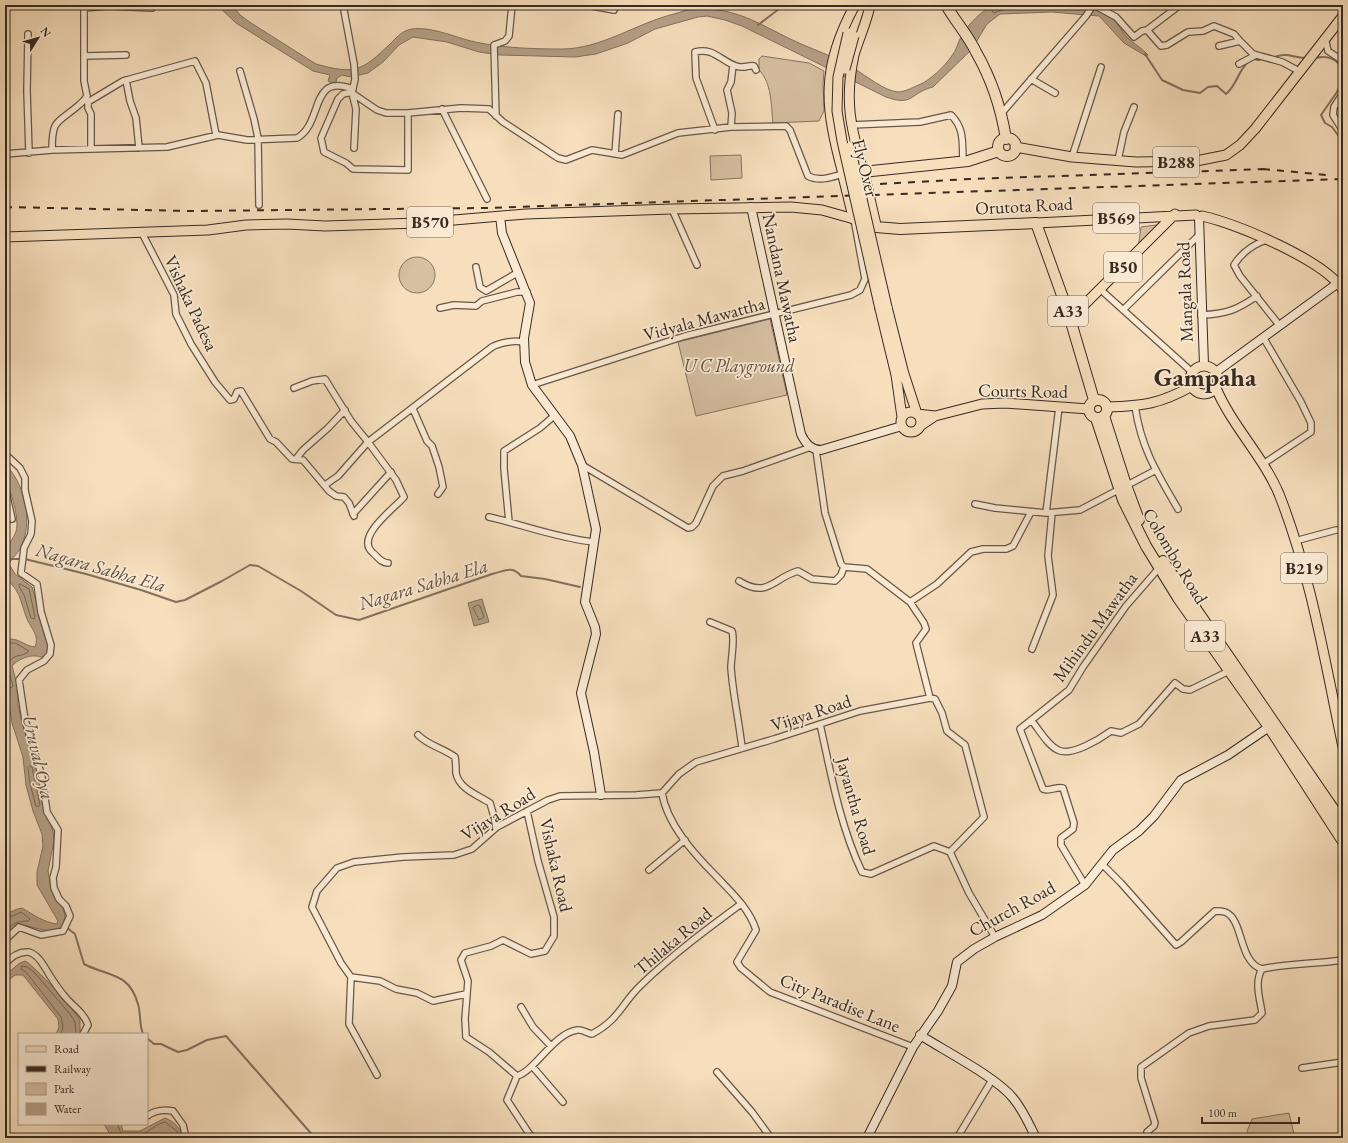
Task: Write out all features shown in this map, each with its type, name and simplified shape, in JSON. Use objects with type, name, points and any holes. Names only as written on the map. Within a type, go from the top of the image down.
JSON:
[{"type":"highway","points":[[946,5],[963,33],[976,50],[990,78],[1001,114],[1006,139]]},
{"type":"highway","points":[[1006,139],[1012,141],[1015,147],[1013,153],[1008,156],[1003,155],[999,151],[1000,142],[1006,139]]},
{"type":"highway","points":[[854,219],[843,174],[963,162],[981,158],[999,151]]},
{"type":"highway","points":[[862,171],[876,227]]},
{"type":"highway","name":"Orutota Road","points":[[854,219],[876,227],[915,229],[1036,223]]},
{"type":"highway","name":"A33","points":[[1036,223],[1070,319],[1091,404]]},
{"type":"highway","points":[[1101,400],[1102,414],[1091,415],[1091,404],[1101,400]]},
{"type":"highway","name":"Colombo Road","points":[[1102,414],[1122,487],[1135,527],[1232,669],[1343,823]]},
{"type":"highway","name":"Colombo Road","points":[[1272,725],[1343,840]]},
{"type":"main road","points":[[843,174],[829,112],[830,74],[834,54],[855,5]]},
{"type":"main road","points":[[851,35],[860,5]]},
{"type":"main road","points":[[851,35],[870,5]]},
{"type":"main road","points":[[862,171],[850,125],[848,100],[852,64],[870,5]]},
{"type":"main road","name":"B288","points":[[1015,147],[1072,157],[1118,160],[1196,161],[1226,155],[1240,145],[1255,129],[1343,16]]},
{"type":"main road","name":"Fly Over","points":[[851,35],[838,77],[837,111],[842,141],[888,328]]},
{"type":"main road","name":"B570","points":[[5,237],[208,230],[246,225],[325,226],[419,223],[500,216],[750,207],[808,208],[854,219]]},
{"type":"main road","name":"Orutota Road","points":[[1036,223],[1175,214],[1199,216]]},
{"type":"main road","name":"B50","points":[[1070,319],[1175,214]]},
{"type":"main road","name":"B569","points":[[1199,216],[1228,223],[1266,240],[1307,261],[1341,284]]},
{"type":"main road","points":[[888,328],[920,420],[920,426],[912,432],[906,430],[902,421],[888,328]]},
{"type":"main road","points":[[1198,367],[1210,367],[1216,372],[1218,379],[1216,388],[1206,394],[1198,393],[1192,386],[1190,379],[1192,372],[1198,367]]},
{"type":"main road","points":[[1102,414],[1172,398],[1192,386]]},
{"type":"main road","name":"B219","points":[[1216,388],[1224,406],[1263,464],[1279,494],[1295,541],[1310,595],[1343,747]]},
{"type":"main road","name":"B219","points":[[1206,394],[1224,406]]},
{"type":"main road","name":"Courts Road","points":[[920,426],[935,416],[982,404],[1005,403],[1059,407],[1091,404]]},
{"type":"main road","points":[[902,421],[910,412],[917,414]]},
{"type":"main road","name":"Courts Road","points":[[917,414],[935,416]]},
{"type":"street","points":[[343,5],[354,64],[355,79],[353,92],[356,109],[354,148]]},
{"type":"street","points":[[496,116],[494,45],[505,41],[509,36],[512,5]]},
{"type":"street","points":[[586,5],[614,10]]},
{"type":"street","points":[[1001,114],[1093,6],[1116,17],[1134,38],[1180,5]]},
{"type":"street","points":[[52,150],[52,132],[55,124],[86,98],[84,80],[84,6],[152,8]]},
{"type":"street","points":[[1147,30],[1162,46],[1167,45],[1188,32],[1203,31],[1214,26],[1234,34],[1250,52],[1282,62],[1299,71]]},
{"type":"street","points":[[28,34],[27,91],[29,153]]},
{"type":"street","points":[[1325,38],[1328,51],[1343,61]]},
{"type":"street","points":[[1219,46],[1240,41]]},
{"type":"street","points":[[715,130],[696,78],[694,54],[698,51],[710,51],[733,65],[745,68],[754,66],[756,70]]},
{"type":"street","points":[[84,56],[126,55]]},
{"type":"street","points":[[1239,64],[1256,55]]},
{"type":"street","points":[[91,149],[91,114],[87,104],[126,80],[195,61],[206,83],[216,135]]},
{"type":"street","points":[[731,127],[732,113],[727,90],[731,82],[733,65]]},
{"type":"street","points":[[1072,157],[1101,67]]},
{"type":"street","points":[[240,71],[258,138],[259,205]]},
{"type":"street","points":[[1031,79],[1055,93]]},
{"type":"street","points":[[126,80],[130,101],[136,118],[139,148]]},
{"type":"street","points":[[5,154],[52,150],[139,148],[182,145],[216,135],[247,140],[258,138],[297,138],[302,135],[308,127],[318,100],[327,88],[336,85],[353,92],[377,110],[386,113],[408,113],[480,107],[489,109],[514,130],[562,159],[576,157],[587,150],[622,155],[678,133],[731,127],[786,126],[790,130],[808,176],[813,179],[825,179],[843,174]]},
{"type":"street","points":[[353,92],[343,94],[338,99],[320,138],[324,152],[346,163],[353,169],[408,170],[408,113]]},
{"type":"street","points":[[1343,93],[1334,107],[1333,115],[1343,131]]},
{"type":"street","points":[[1118,160],[1124,132],[1134,108]]},
{"type":"street","points":[[442,109],[487,199]]},
{"type":"street","points":[[615,154],[618,114]]},
{"type":"street","points":[[850,125],[915,122],[951,115],[960,126],[963,137],[963,162]]},
{"type":"street","name":"Nandana Mawatha","points":[[750,207],[800,434],[805,443],[814,449]]},
{"type":"street","points":[[672,209],[697,265]]},
{"type":"street","points":[[500,216],[502,233],[517,273],[527,292],[530,307],[524,343],[525,362],[532,385],[570,436],[582,465],[596,529],[585,602],[595,627],[596,634],[581,693],[594,752],[601,795]]},
{"type":"street","name":"Mangala Road","points":[[1199,216],[1204,366]]},
{"type":"street","name":"Vidyala Mawattha","points":[[532,385],[685,336],[851,295],[860,290],[865,279],[854,219]]},
{"type":"street","name":"Vishaka Padesa","points":[[142,232],[174,295],[176,314],[215,382],[230,400],[234,399],[238,392],[241,391],[270,439],[276,442],[292,459],[303,460],[333,494],[344,497],[349,503],[354,515],[391,472]]},
{"type":"street","points":[[1123,310],[1199,235]]},
{"type":"street","points":[[1266,240],[1248,249],[1239,256],[1234,265],[1280,326]]},
{"type":"street","points":[[476,267],[480,287],[486,291],[517,273]]},
{"type":"street","points":[[1216,372],[1341,284]]},
{"type":"street","points":[[1100,290],[1192,372]]},
{"type":"street","points":[[440,308],[454,306],[476,306],[482,302],[517,292],[527,292]]},
{"type":"street","points":[[1202,315],[1222,314],[1233,311],[1257,296]]},
{"type":"street","points":[[1263,338],[1312,423],[1311,432],[1263,464]]},
{"type":"street","points":[[325,485],[338,476],[368,442],[413,409],[455,375],[497,345],[519,341],[524,343]]},
{"type":"street","points":[[294,388],[324,378],[351,421],[391,472],[404,497],[373,530],[368,537],[367,545],[370,551],[382,562],[388,563]]},
{"type":"street","points":[[1135,406],[1138,427],[1146,451],[1178,509]]},
{"type":"street","points":[[1032,649],[1053,595],[1048,556],[1049,513],[1059,407]]},
{"type":"street","points":[[413,409],[427,441],[432,446],[439,466],[443,487],[438,494]]},
{"type":"street","points":[[296,459],[303,450],[328,428],[345,410]]},
{"type":"street","points":[[509,522],[504,469],[504,451],[510,445],[540,428],[554,416]]},
{"type":"street","points":[[582,465],[688,528],[692,527],[696,523],[713,486],[723,476],[814,449],[821,450],[902,421]]},
{"type":"street","points":[[814,449],[825,513],[841,564],[844,567],[867,569],[910,602],[924,623],[926,629],[916,643],[930,698],[935,699],[942,713],[947,731],[965,745],[984,817],[950,852],[969,893],[995,937]]},
{"type":"street","points":[[5,454],[20,468],[24,478],[25,490],[32,521],[31,534],[22,556],[21,573],[37,584],[41,612],[51,645],[50,654],[44,661],[27,670],[18,680],[25,720],[42,777],[47,812],[58,830],[54,883],[59,899],[66,906],[70,916],[63,931],[41,935],[19,927],[5,940]]},
{"type":"street","points":[[975,504],[1031,512],[1049,513],[1080,510],[1093,505],[1122,487],[1156,470]]},
{"type":"street","points":[[5,488],[12,519]]},
{"type":"street","points":[[910,602],[937,584],[971,552],[983,548],[1006,549],[1013,546],[1031,512]]},
{"type":"street","points":[[489,517],[549,534],[594,542]]},
{"type":"street","points":[[1295,541],[1336,530],[1343,530]]},
{"type":"street","name":"Mihindu Mawatha","points":[[1085,885],[1061,845],[1061,838],[1073,829],[1074,823],[1063,788],[1059,787],[1047,791],[1043,789],[1031,754],[1022,737],[1020,729],[1069,690],[1083,667],[1126,606],[1162,566]]},
{"type":"street","points":[[739,581],[746,586],[759,589],[766,588],[789,574],[798,571],[812,579],[835,580],[841,575],[844,567]]},
{"type":"street","points":[[710,622],[732,632],[734,636],[731,651],[731,668],[742,748]]},
{"type":"street","points":[[1031,720],[1053,747],[1060,751],[1075,751],[1111,731],[1121,733],[1139,724],[1175,683],[1183,689],[1190,690],[1232,669]]},
{"type":"street","name":"Vijaya Road","points":[[351,976],[341,963],[312,907],[317,891],[327,878],[338,868],[354,862],[403,857],[454,855],[472,849],[497,827],[548,800],[560,796],[619,796],[662,793],[679,774],[696,762],[774,740],[860,711],[930,698]]},
{"type":"street","name":"Jayantha Road","points":[[820,724],[836,797],[853,854],[862,872],[871,874],[934,846],[950,852]]},
{"type":"street","name":"Church Road","points":[[867,1138],[913,1047],[938,1011],[952,986],[958,962],[974,948],[1042,915],[1085,885],[1113,850],[1154,816],[1181,780],[1228,755],[1272,725]]},
{"type":"street","points":[[418,735],[431,746],[447,751],[455,757],[456,773],[460,782],[467,790],[490,803],[497,827]]},
{"type":"street","points":[[662,793],[664,805],[685,840],[702,862],[741,904]]},
{"type":"street","name":"Vishaka Road","points":[[517,1076],[489,1052],[466,1037],[465,1019],[468,981],[461,960],[465,953],[491,946],[503,940],[531,954],[545,951],[554,936],[554,917],[538,861],[527,811]]},
{"type":"street","points":[[649,870],[685,840]]},
{"type":"street","points":[[1102,864],[1176,945],[1182,942],[1215,911],[1225,912],[1232,917],[1246,952],[1253,964],[1262,969]]},
{"type":"street","name":"Thilaka Road","points":[[517,1076],[523,1074],[551,1046],[576,1030],[592,1034],[606,1026],[625,1006],[631,996],[657,970],[741,904]]},
{"type":"street","name":"City Paradise Lane","points":[[741,904],[752,920],[756,930],[737,962],[753,978],[770,992],[913,1047]]},
{"type":"street","points":[[5,964],[12,956],[19,953],[29,952],[40,959],[56,985],[68,1000],[85,1016],[88,1025],[84,1033]]},
{"type":"street","points":[[1148,1138],[1147,1132],[1154,1126],[1155,1123],[1141,1078],[1141,1067],[1189,1033],[1209,1026],[1254,1020],[1259,1017],[1262,1013],[1258,974],[1262,969],[1282,964],[1324,963],[1343,960]]},
{"type":"street","points":[[377,1075],[349,1024],[351,976],[380,981],[396,989],[417,993],[433,1001],[466,994]]},
{"type":"street","points":[[520,1007],[533,1027],[551,1046]]},
{"type":"street","points":[[920,1035],[992,1080],[1012,1096],[1023,1110],[1036,1138]]},
{"type":"street","points":[[1302,1068],[1343,1062]]},
{"type":"street","points":[[532,1066],[563,1102]]},
{"type":"street","points":[[717,1072],[752,1112],[771,1138]]},
{"type":"street","points":[[517,1076],[507,1100],[530,1135],[535,1138]]},
{"type":"street","points":[[957,1138],[992,1080]]},
{"type":"street","points":[[148,1115],[164,1109],[173,1111],[182,1125],[186,1138]]},
{"type":"green space","points":[[762,56],[809,63],[824,71],[824,111],[819,121],[773,123],[769,88],[759,70],[759,59]]},
{"type":"green space","points":[[741,155],[742,178],[711,180],[710,156]]},
{"type":"green space","points":[[1164,224],[1138,249],[1141,227]]},
{"type":"green space","points":[[421,257],[430,262],[434,268],[434,282],[430,288],[421,293],[413,293],[404,288],[400,282],[399,271],[404,262],[410,258]]},
{"type":"green space","name":"U C Playground","points":[[770,319],[787,395],[696,416],[678,342]]},
{"type":"green space","points":[[1289,1113],[1295,1138],[1250,1138],[1247,1131],[1252,1119]]},
{"type":"water","points":[[1052,4],[1084,7],[1097,10],[1111,16],[1128,38],[1148,55],[1146,56],[1124,43],[1099,16],[1052,12],[1000,14],[987,24],[972,49],[933,87],[919,92],[907,100],[895,100],[886,97],[742,26],[707,16],[698,17],[655,29],[628,43],[596,54],[575,57],[500,55],[479,52],[447,42],[413,37],[399,45],[383,62],[368,73],[351,77],[342,75],[337,78],[336,82],[332,83],[328,81],[330,75],[313,71],[236,23],[217,5],[233,6],[240,15],[251,23],[316,64],[349,70],[365,65],[401,34],[408,30],[432,30],[475,42],[496,46],[562,49],[576,48],[605,40],[660,18],[696,9],[725,11],[750,19],[799,43],[842,61],[887,89],[898,92],[923,83],[937,73],[952,56],[960,38],[972,22],[993,5]]},
{"type":"water","points":[[5,464],[18,482],[27,516],[24,538],[20,549],[9,564],[15,574],[32,587],[48,644],[48,653],[45,657],[26,657],[12,666],[18,688],[18,706],[27,740],[39,774],[44,808],[53,831],[54,840],[48,871],[51,887],[63,906],[65,917],[63,925],[60,929],[52,932],[19,924],[5,938],[5,914],[17,909],[22,908],[47,922],[57,924],[58,921],[37,885],[37,872],[43,846],[42,834],[33,811],[26,785],[23,757],[12,723],[5,682],[5,640],[13,639],[35,647],[36,636],[27,619],[17,592],[5,578],[5,553],[15,535],[17,525]]},
{"type":"water","points":[[482,599],[489,622],[474,626],[468,603]]},
{"type":"water","points":[[25,961],[30,964],[72,1009],[80,1021],[80,1033],[56,1033],[59,1027],[58,1019],[23,975],[15,975],[5,983],[5,975],[20,963]]},
{"type":"water","points":[[165,1118],[172,1121],[177,1126],[183,1138],[164,1138],[160,1135],[155,1138],[112,1138],[105,1125],[121,1125],[123,1131],[140,1131]]},
{"type":"waterway","points":[[758,25],[784,5]]},
{"type":"waterway","points":[[1145,54],[1162,80],[1183,90],[1200,93],[1208,87],[1217,86],[1226,94],[1233,86],[1248,62]]},
{"type":"waterway","points":[[1272,58],[1282,55],[1306,58]]},
{"type":"waterway","points":[[1315,58],[1324,57],[1336,61],[1343,73]]},
{"type":"waterway","points":[[1253,58],[1258,60],[1264,59]]},
{"type":"waterway","points":[[1343,79],[1337,92],[1321,115],[1325,123],[1332,127],[1343,142]]},
{"type":"waterway","name":"Nagara Sabha Ela","points":[[11,559],[25,559],[86,574],[176,602],[185,600],[250,565],[258,566],[301,591],[336,615],[359,620],[492,574],[508,570],[514,571],[521,576],[545,579],[580,587]]},
{"type":"waterway","points":[[66,927],[75,934],[84,964],[117,977],[129,986],[138,1004],[143,1033]]},
{"type":"waterway","points":[[148,1039],[154,1044],[161,1044],[178,1052],[187,1050],[207,1040],[226,1036],[315,1138]]},
{"type":"railway","points":[[1263,169],[1327,175]]},
{"type":"railway","points":[[880,184],[970,179],[1268,169]]},
{"type":"railway","points":[[5,207],[189,211],[486,208],[1343,179]]},
{"type":"district","name":"Gampaha","points":[[1205,377]]},
{"type":"water label","name":"Uruval Oya","points":[[39,757]]}]
